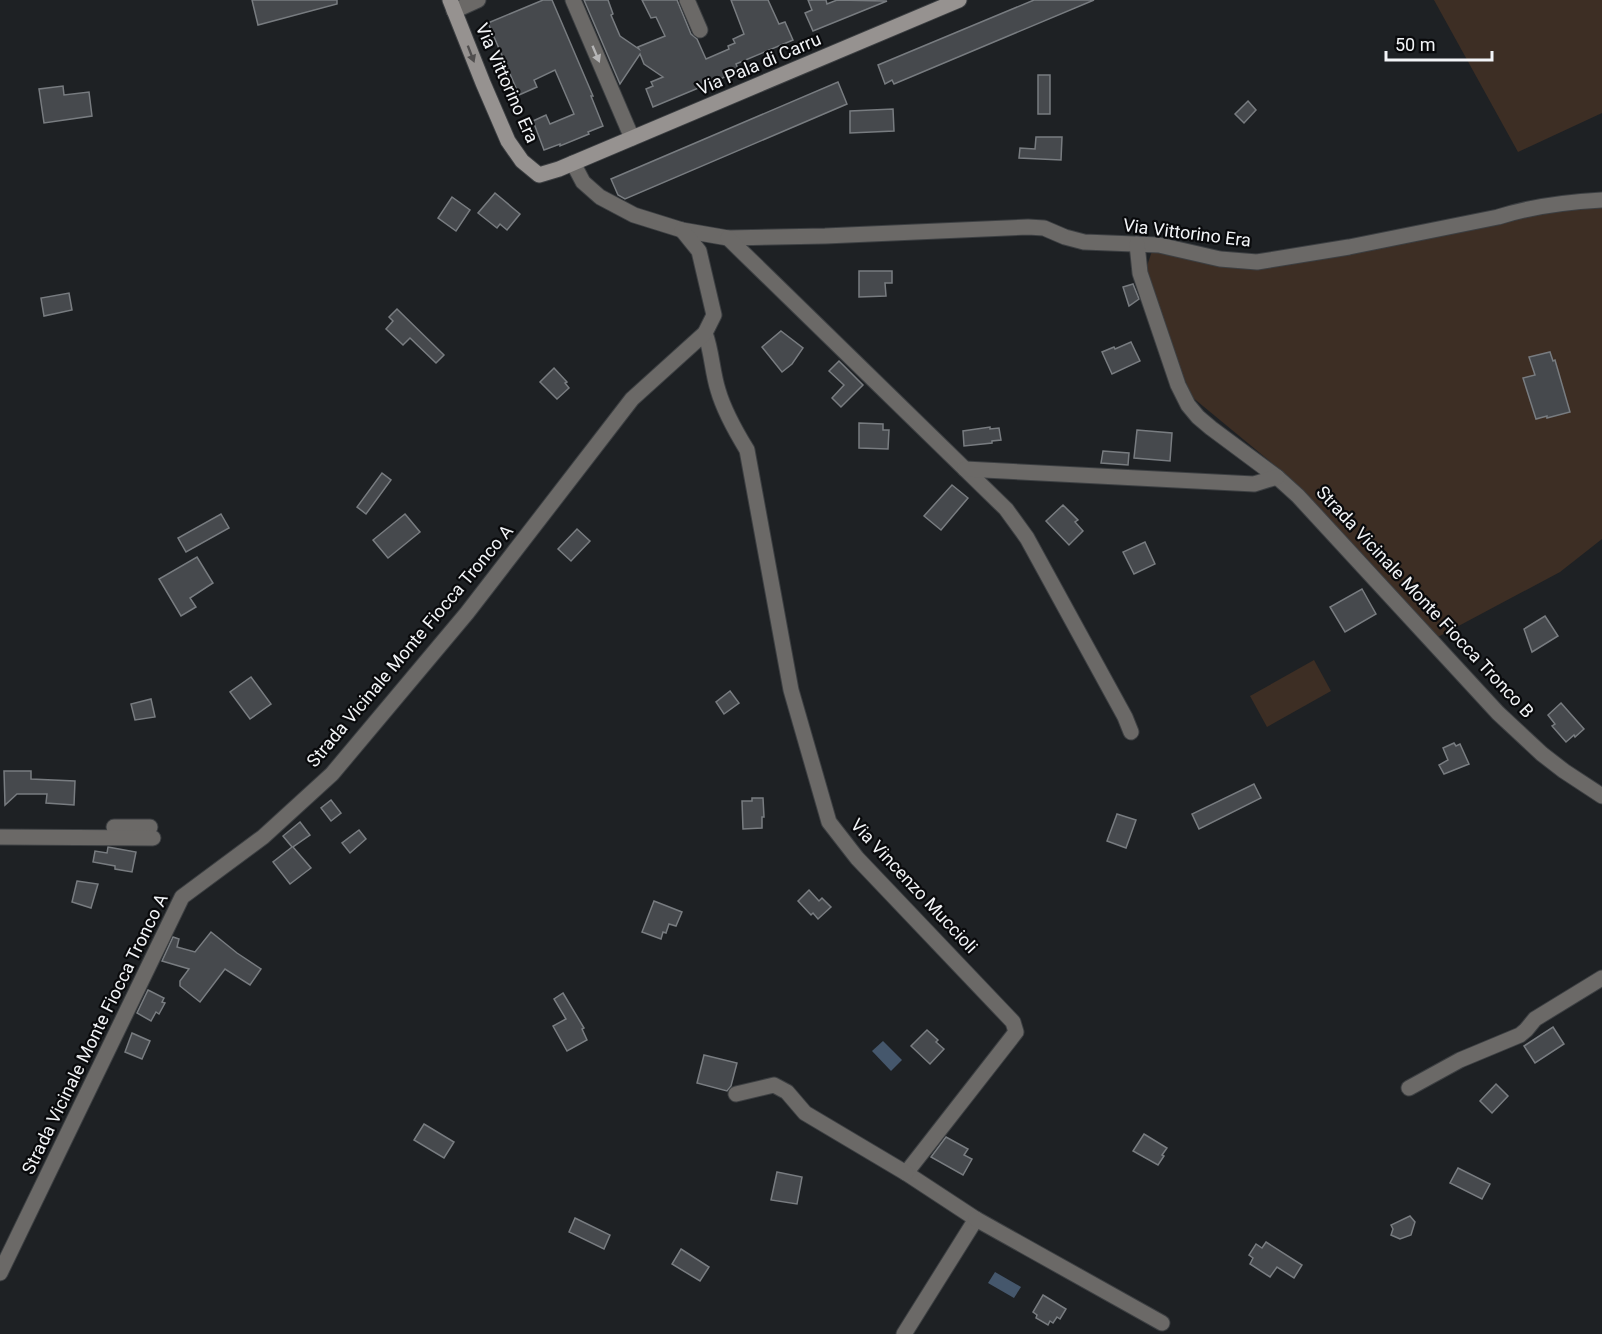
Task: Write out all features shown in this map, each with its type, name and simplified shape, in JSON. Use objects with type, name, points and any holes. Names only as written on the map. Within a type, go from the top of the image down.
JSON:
[{"type":"street","points":[[452,5],[478,0]]},
{"type":"street","points":[[573,0],[632,138]]},
{"type":"street","points":[[687,0],[700,30]]},
{"type":"street","name":"Via Pala di Carru","points":[[573,163],[935,5],[959,0]]},
{"type":"street","name":"Via Vittorino Era","points":[[452,5],[508,141],[522,161],[539,175],[573,163],[583,182],[600,197],[634,215],[682,230],[728,238],[1028,227],[1044,228],[1084,242],[1159,245],[1220,259],[1257,262],[1361,245],[1498,217],[1521,209],[1602,200]]},
{"type":"street","points":[[682,230],[699,251],[712,304],[714,315],[705,333]]},
{"type":"street","points":[[728,238],[1006,510],[1027,538],[1131,732]]},
{"type":"street","name":"Strada Vicinale Monte Fiocca Tronco B","points":[[1137,244],[1140,273],[1178,385],[1188,405],[1198,417],[1298,495],[1498,713],[1542,754],[1602,796]]},
{"type":"street","name":"Via Vincenzo Muccioli","points":[[705,333],[710,345],[718,390],[735,431],[747,450],[791,690],[829,822],[857,858],[974,980],[1015,1027],[1016,1032],[906,1173]]},
{"type":"street","name":"Strada Vicinale Monte Fiocca Tronco A","points":[[0,1273],[182,897],[263,837],[332,774],[467,613],[632,399],[705,333]]},
{"type":"street","points":[[965,469],[1254,484],[1277,477]]},
{"type":"street","points":[[0,827],[151,832],[0,837]]},
{"type":"street","points":[[1409,1088],[1460,1060],[1520,1035],[1535,1019],[1602,978]]},
{"type":"street","points":[[736,1094],[774,1085],[787,1092],[805,1113],[906,1173],[976,1219],[1162,1323]]},
{"type":"street","points":[[904,1334],[976,1219]]},
{"type":"shaded area","points":[[1434,0],[1602,0],[1602,113],[1518,152]]},
{"type":"shaded area","points":[[1602,198],[1602,539],[1560,572],[1436,638],[1372,564],[1290,478],[1192,397],[1143,278],[1153,248],[1262,261]]},
{"type":"shaded area","points":[[1314,660],[1331,691],[1267,727],[1250,696]]},
{"type":"water","points":[[883,1041],[902,1060],[891,1071],[872,1051]]},
{"type":"water","points":[[995,1272],[1021,1287],[1014,1298],[988,1283]]},
{"type":"building","points":[[252,0],[337,0],[337,4],[258,25]]},
{"type":"building","points":[[543,0],[552,0],[593,96],[591,96],[603,126],[560,146],[560,144],[544,150],[533,121],[546,115],[550,124],[574,114],[555,70],[534,80],[537,87],[519,95],[488,23]]},
{"type":"building","points":[[584,0],[608,0],[613,14],[611,15],[620,36],[639,49],[638,47],[665,36],[656,17],[651,18],[642,0],[677,0],[691,34],[697,39],[706,59],[729,49],[728,46],[735,43],[733,39],[744,34],[731,0],[768,0],[779,24],[785,22],[793,40],[736,64],[739,71],[653,107],[646,89],[653,86],[651,82],[663,77],[644,64],[640,54],[620,84]]},
{"type":"building","points":[[808,0],[826,0],[827,4],[837,0],[887,1],[813,31],[805,13],[812,10]]},
{"type":"building","points":[[1034,0],[1094,0],[894,84],[892,80],[885,84],[878,65]]},
{"type":"building","points":[[1038,75],[1050,75],[1050,114],[1038,114]]},
{"type":"building","points":[[838,82],[847,104],[625,199],[618,195],[611,179]]},
{"type":"building","points":[[63,86],[64,95],[89,92],[92,116],[44,123],[39,89]]},
{"type":"building","points":[[1248,101],[1256,110],[1244,123],[1235,114]]},
{"type":"building","points":[[893,109],[894,131],[850,133],[850,111]]},
{"type":"building","points":[[1036,137],[1062,137],[1061,160],[1019,158],[1020,148],[1035,149]]},
{"type":"building","points":[[495,193],[520,214],[507,230],[500,224],[497,228],[478,213]]},
{"type":"building","points":[[452,197],[470,210],[456,231],[438,218]]},
{"type":"building","points":[[859,271],[892,271],[892,283],[885,283],[886,296],[859,297]]},
{"type":"building","points":[[1133,284],[1139,299],[1129,306],[1123,287]]},
{"type":"building","points":[[69,293],[72,310],[44,316],[41,298]]},
{"type":"building","points":[[397,309],[444,355],[436,363],[410,338],[403,345],[386,329],[393,321],[389,317]]},
{"type":"building","points":[[781,331],[803,348],[792,364],[782,372],[762,347]]},
{"type":"building","points":[[1131,342],[1140,361],[1112,374],[1102,352]]},
{"type":"building","points":[[1550,352],[1553,361],[1555,360],[1570,412],[1536,419],[1523,378],[1535,375],[1529,357]]},
{"type":"building","points":[[839,361],[863,385],[841,407],[832,398],[844,385],[829,371]]},
{"type":"building","points":[[554,368],[567,382],[565,383],[569,388],[557,399],[540,382]]},
{"type":"building","points":[[859,423],[883,424],[883,430],[889,430],[888,449],[859,448]]},
{"type":"building","points":[[990,427],[990,429],[999,428],[1001,440],[964,446],[963,431]]},
{"type":"building","points":[[1137,430],[1172,433],[1170,461],[1134,458]]},
{"type":"building","points":[[1103,451],[1129,453],[1128,465],[1101,463]]},
{"type":"building","points":[[382,473],[391,480],[366,514],[357,507]]},
{"type":"building","points":[[952,485],[968,498],[941,530],[924,516]]},
{"type":"building","points":[[1063,505],[1078,520],[1075,522],[1083,531],[1069,545],[1046,521]]},
{"type":"building","points":[[221,514],[229,528],[186,552],[178,538]]},
{"type":"building","points":[[405,514],[420,532],[388,558],[373,540]]},
{"type":"building","points":[[577,529],[590,541],[571,561],[558,549]]},
{"type":"building","points":[[1145,542],[1155,564],[1134,574],[1123,552]]},
{"type":"building","points":[[197,557],[213,583],[190,598],[196,607],[181,616],[159,579]]},
{"type":"building","points":[[1362,589],[1376,614],[1345,632],[1330,607]]},
{"type":"building","points":[[1545,616],[1558,636],[1532,652],[1524,629]]},
{"type":"building","points":[[251,677],[271,704],[250,719],[230,692]]},
{"type":"building","points":[[730,691],[739,703],[724,714],[716,702]]},
{"type":"building","points":[[151,699],[155,717],[135,720],[131,704]]},
{"type":"building","points":[[1561,703],[1584,729],[1566,742],[1552,726],[1555,724],[1548,715]]},
{"type":"building","points":[[1454,743],[1456,746],[1460,744],[1469,764],[1444,774],[1439,765],[1448,760],[1443,748]]},
{"type":"building","points":[[4,771],[31,771],[31,779],[75,781],[74,805],[46,803],[47,794],[17,794],[5,805]]},
{"type":"building","points":[[1254,784],[1261,798],[1199,829],[1192,814]]},
{"type":"building","points":[[752,798],[763,798],[762,828],[743,829],[742,801],[752,801]]},
{"type":"building","points":[[331,800],[341,813],[331,821],[321,808]]},
{"type":"building","points":[[1117,814],[1136,820],[1126,848],[1107,841]]},
{"type":"building","points":[[300,822],[310,835],[293,847],[311,868],[290,884],[273,862],[292,847],[283,836]]},
{"type":"building","points":[[359,830],[366,839],[350,853],[342,843]]},
{"type":"building","points":[[108,847],[136,852],[132,872],[93,862],[95,851],[107,853]]},
{"type":"building","points":[[77,881],[98,884],[91,908],[72,902]]},
{"type":"building","points":[[809,890],[819,901],[822,898],[831,907],[818,919],[798,901]]},
{"type":"building","points":[[654,901],[682,912],[676,926],[669,924],[661,939],[642,932]]},
{"type":"building","points":[[211,932],[261,969],[250,985],[225,969],[200,1002],[180,986],[180,981],[189,969],[162,961],[173,937],[179,939],[177,947],[195,952]]},
{"type":"building","points":[[148,990],[164,998],[162,1002],[165,1003],[159,1014],[156,1012],[151,1021],[137,1013]]},
{"type":"building","points":[[563,993],[584,1028],[582,1029],[587,1040],[567,1051],[553,1026],[566,1019],[554,999]]},
{"type":"building","points":[[1553,1027],[1564,1044],[1535,1063],[1524,1046]]},
{"type":"building","points":[[927,1030],[944,1049],[930,1064],[911,1046]]},
{"type":"building","points":[[132,1033],[150,1041],[142,1059],[125,1052]]},
{"type":"building","points":[[704,1055],[737,1063],[731,1086],[727,1091],[697,1083]]},
{"type":"building","points":[[1496,1084],[1508,1096],[1492,1113],[1480,1101]]},
{"type":"building","points":[[424,1124],[454,1142],[444,1158],[414,1140]]},
{"type":"building","points":[[1144,1134],[1167,1148],[1158,1165],[1133,1151]]},
{"type":"building","points":[[946,1137],[968,1149],[964,1155],[972,1159],[963,1175],[931,1157]]},
{"type":"building","points":[[1458,1168],[1490,1184],[1482,1199],[1450,1183]]},
{"type":"building","points":[[777,1172],[802,1177],[797,1204],[771,1200]]},
{"type":"building","points":[[1410,1216],[1415,1222],[1411,1235],[1400,1239],[1391,1235],[1393,1229],[1391,1225]]},
{"type":"building","points":[[575,1218],[610,1235],[604,1249],[569,1232]]},
{"type":"building","points":[[1266,1242],[1302,1265],[1294,1278],[1277,1267],[1270,1277],[1250,1264],[1253,1258],[1249,1255],[1256,1244],[1262,1248]]},
{"type":"building","points":[[681,1249],[709,1267],[700,1281],[672,1264]]},
{"type":"building","points":[[1043,1295],[1066,1309],[1060,1319],[1057,1317],[1053,1323],[1050,1321],[1048,1325],[1036,1318],[1037,1315],[1033,1312]]}]
